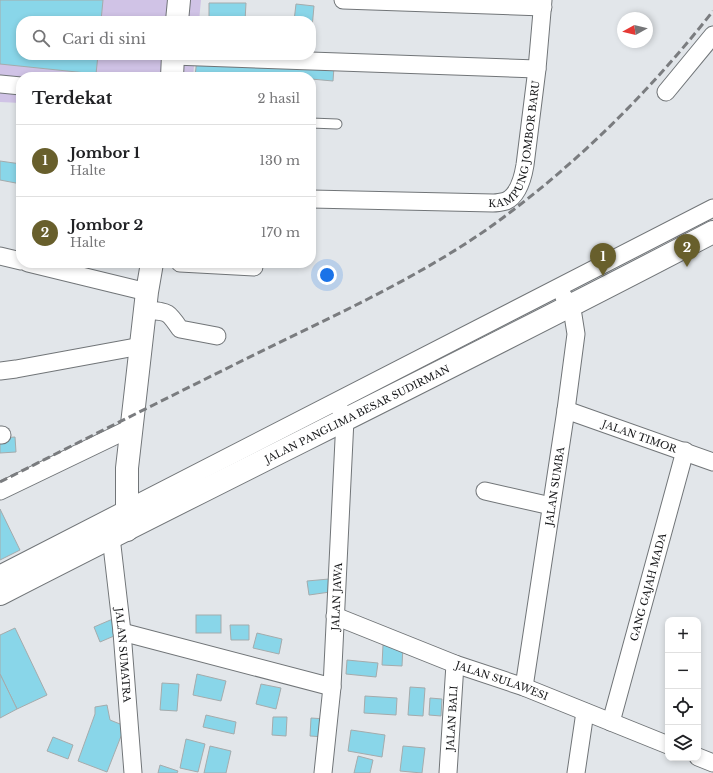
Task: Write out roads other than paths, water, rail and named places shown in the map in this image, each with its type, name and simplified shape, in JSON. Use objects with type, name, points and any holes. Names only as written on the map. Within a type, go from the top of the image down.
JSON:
[{"type":"main road","points":[[177,16],[179,0]]},
{"type":"main road","points":[[172,72],[173,60]]},
{"type":"main road","name":"JALAN PANGLIMA BESAR SUDIRMAN","points":[[0,594],[115,528],[341,410],[570,308],[713,232]]},
{"type":"main road","points":[[115,528],[127,508],[127,468],[131,428],[151,268]]},
{"type":"street","points":[[343,0],[543,3]]},
{"type":"street","name":"KAMPUNG JOMBOR BARU","points":[[316,199],[494,204],[507,200],[516,192],[522,180],[526,165],[543,3]]},
{"type":"street","points":[[666,92],[713,35]]},
{"type":"street","points":[[303,60],[537,69]]},
{"type":"street","points":[[0,84],[16,86]]},
{"type":"street","points":[[127,508],[341,410],[560,287],[713,208]]},
{"type":"street","points":[[0,256],[16,260]]},
{"type":"street","points":[[44,268],[146,301],[172,317],[180,329],[217,336]]},
{"type":"street","name":"JALAN SUMBA","points":[[524,687],[576,334],[575,324],[570,308],[560,287]]},
{"type":"street","points":[[0,370],[23,368],[141,346]]},
{"type":"street","name":"JALAN JAWA","points":[[322,773],[332,687],[341,410]]},
{"type":"street","name":"JALAN TIMOR","points":[[566,410],[713,462]]},
{"type":"street","points":[[0,491],[131,428]]},
{"type":"street","name":"GANG GAJAH MADA","points":[[611,722],[685,451]]},
{"type":"street","points":[[485,491],[551,506]]},
{"type":"street","points":[[0,574],[115,528]]},
{"type":"street","name":"JALAN SUMATRA","points":[[115,528],[133,773]]},
{"type":"street","name":"JALAN SULAWESI","points":[[335,616],[455,664],[524,687],[665,743]]},
{"type":"street","points":[[122,632],[332,687]]},
{"type":"street","name":"JALAN BALI","points":[[448,773],[455,664]]},
{"type":"street","points":[[576,773],[585,712]]},
{"type":"street","points":[[701,758],[713,763]]},
{"type":"lane","points":[[316,123],[337,124]]},
{"type":"railway","points":[[0,482],[352,307],[434,263],[486,230],[549,182],[607,129],[662,72],[713,11]]},
{"type":"place","name":"Jombor 2","points":[[687,267]]},
{"type":"place","name":"Jombor 1","points":[[603,276]]}]
